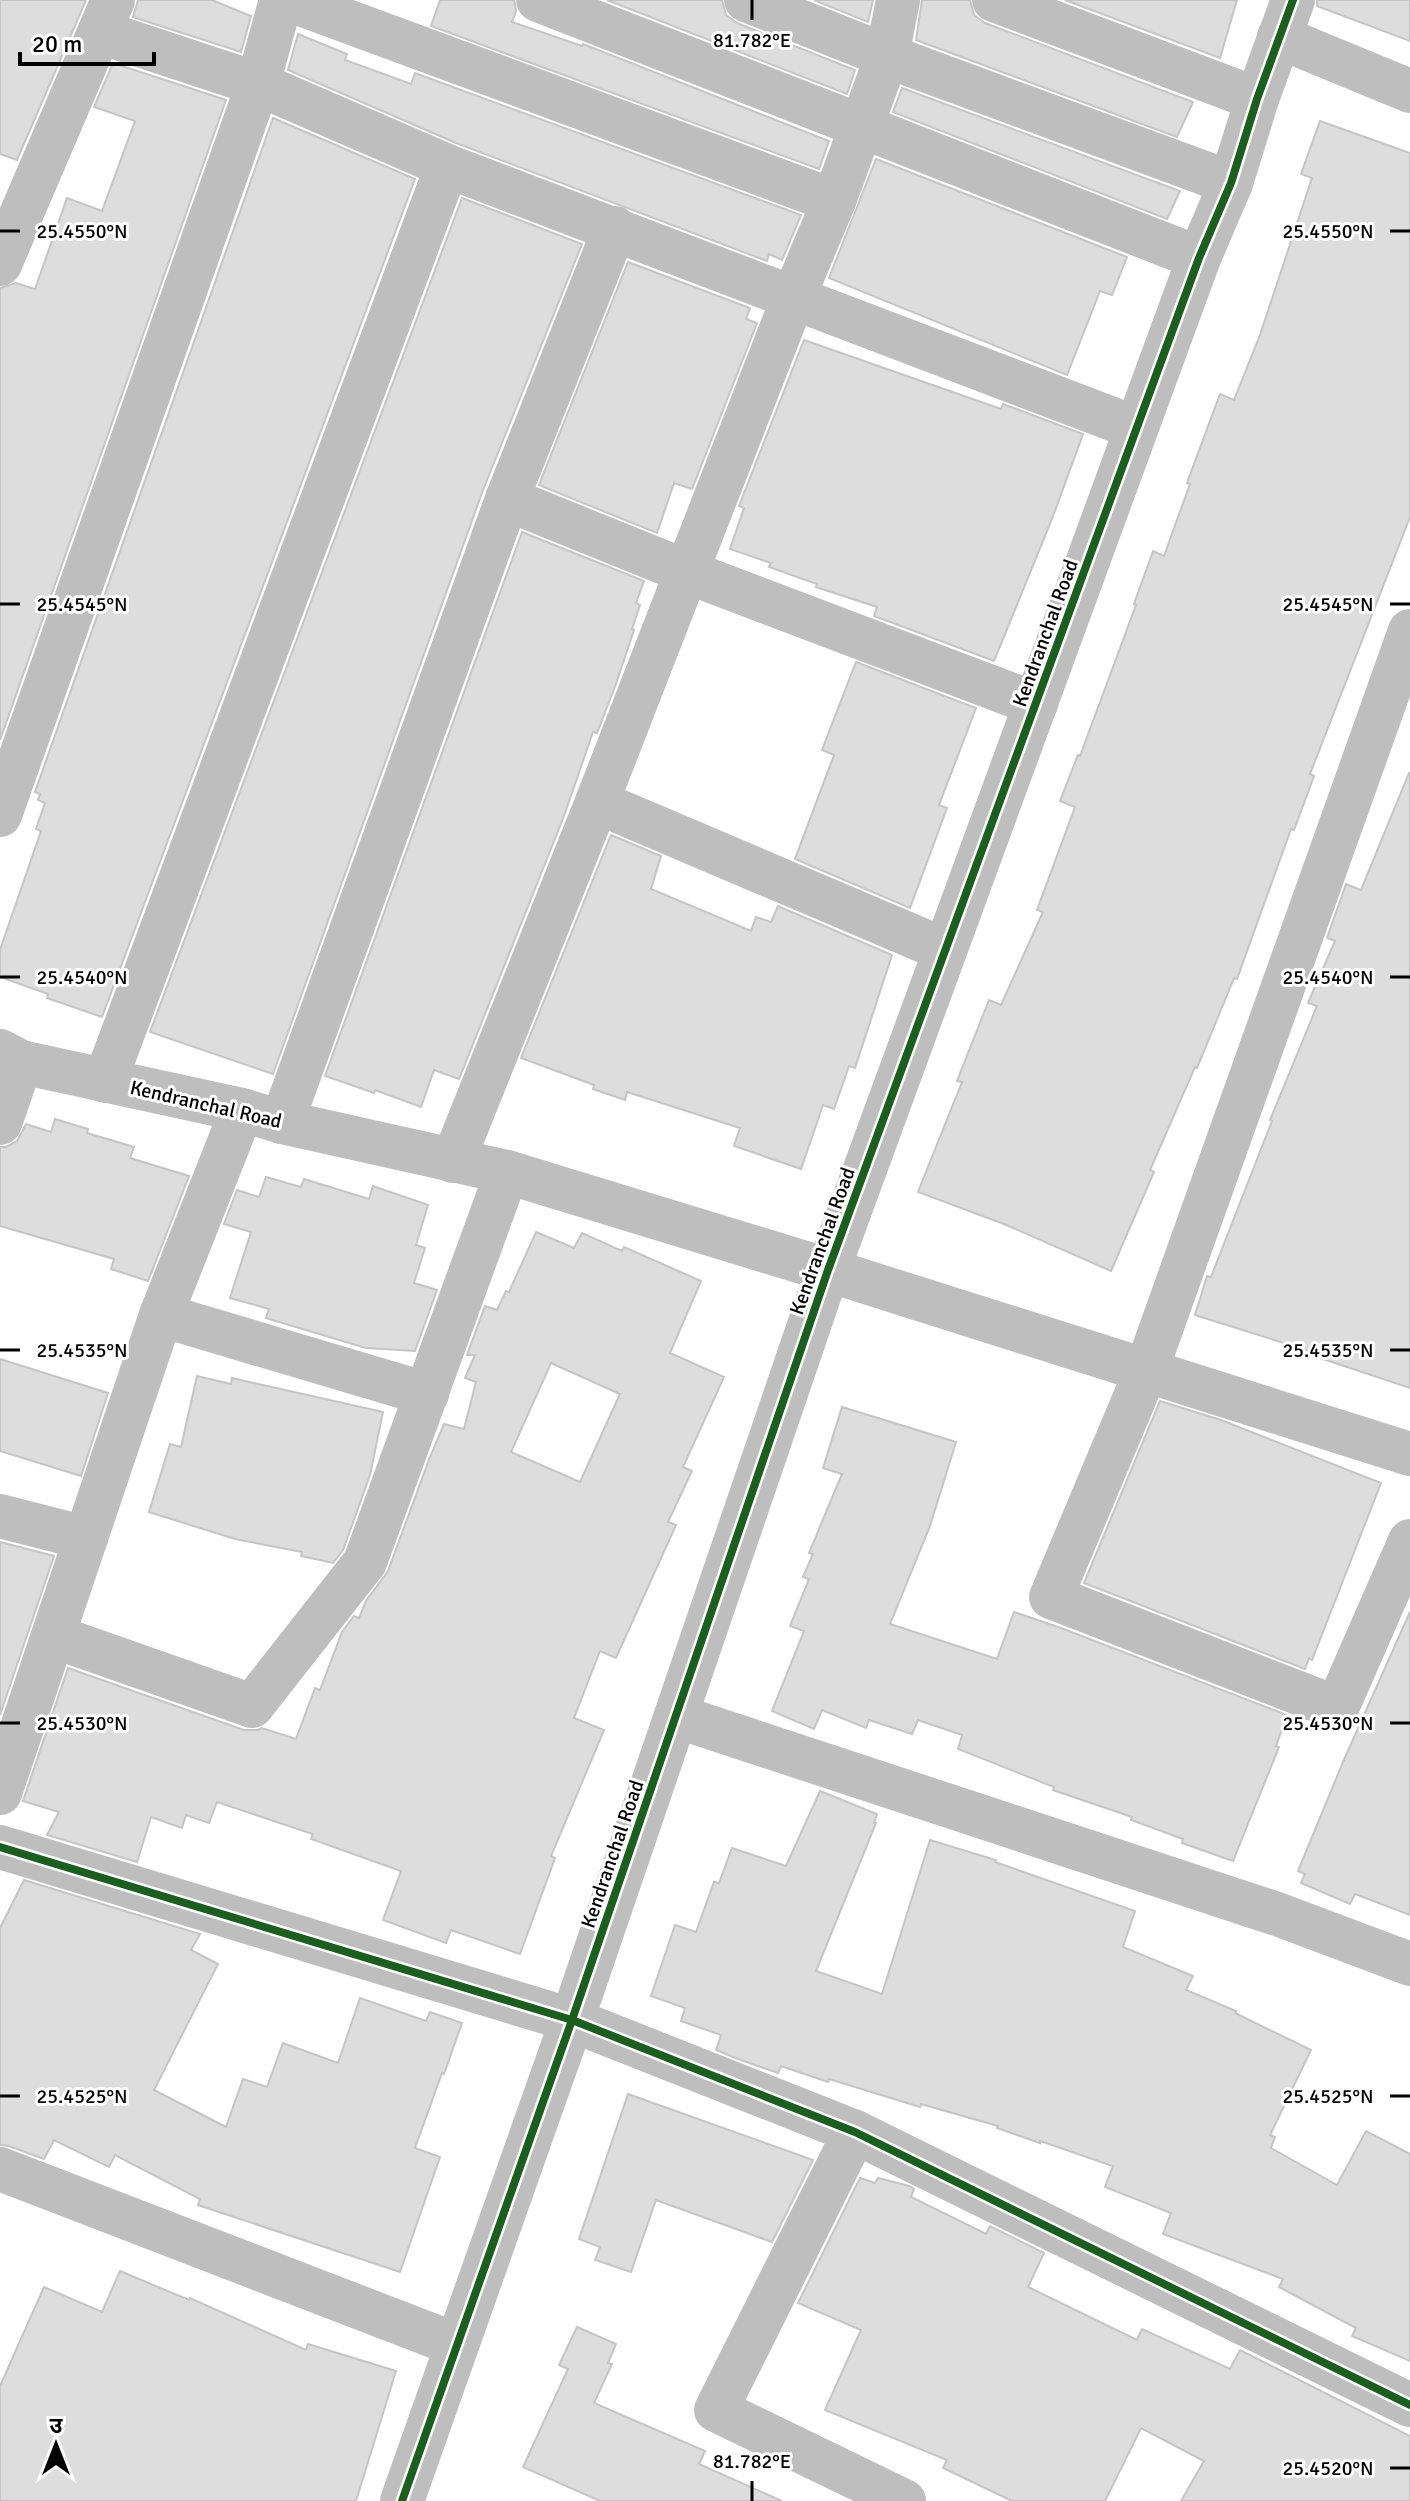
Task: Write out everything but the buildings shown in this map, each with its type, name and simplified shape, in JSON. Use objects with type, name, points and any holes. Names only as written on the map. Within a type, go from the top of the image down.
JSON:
[{"type":"street","points":[[0,815],[258,84],[281,0]]},
{"type":"street","points":[[290,0],[834,201]]},
{"type":"street","points":[[538,0],[1199,258]]},
{"type":"street","points":[[746,0],[887,56],[1231,183]]},
{"type":"street","points":[[453,1161],[834,201],[887,56],[898,0]]},
{"type":"street","points":[[994,0],[1257,99]]},
{"type":"street","points":[[0,264],[106,16],[447,166],[1136,428]]},
{"type":"street","points":[[1286,19],[1410,91]]},
{"type":"street","name":"Kendranchal Road","points":[[402,2501],[572,2020],[828,1270],[1199,258],[1231,183],[1286,19]]},
{"type":"street","points":[[105,1081],[447,166]]},
{"type":"street","points":[[0,1793],[161,1315],[262,1116],[615,228]]},
{"type":"street","points":[[507,499],[685,571],[1036,704]]},
{"type":"street","points":[[1410,631],[1146,1371],[1051,1597],[1337,1708],[1410,1541]]},
{"type":"street","points":[[597,802],[945,950]]},
{"type":"street","points":[[0,1123],[11,1057]]},
{"type":"street","name":"Kendranchal Road","points":[[11,1057],[507,1172],[1410,1454]]},
{"type":"street","points":[[53,1636],[252,1706],[365,1562],[507,1172]]},
{"type":"street","points":[[161,1315],[427,1394]]},
{"type":"street","points":[[0,1516],[86,1538]]},
{"type":"street","points":[[676,1716],[1277,1914],[1410,1964]]},
{"type":"street","points":[[0,1847],[572,2020],[855,2132],[1410,2405]]},
{"type":"street","points":[[855,2132],[716,2410],[904,2501]]},
{"type":"street","points":[[0,2169],[457,2345]]},
{"type":"cycle path","points":[[402,2501],[572,2020],[828,1270],[1199,258],[1231,183],[1293,0]]},
{"type":"cycle path","points":[[0,1847],[572,2020],[855,2132],[1410,2405]]}]
